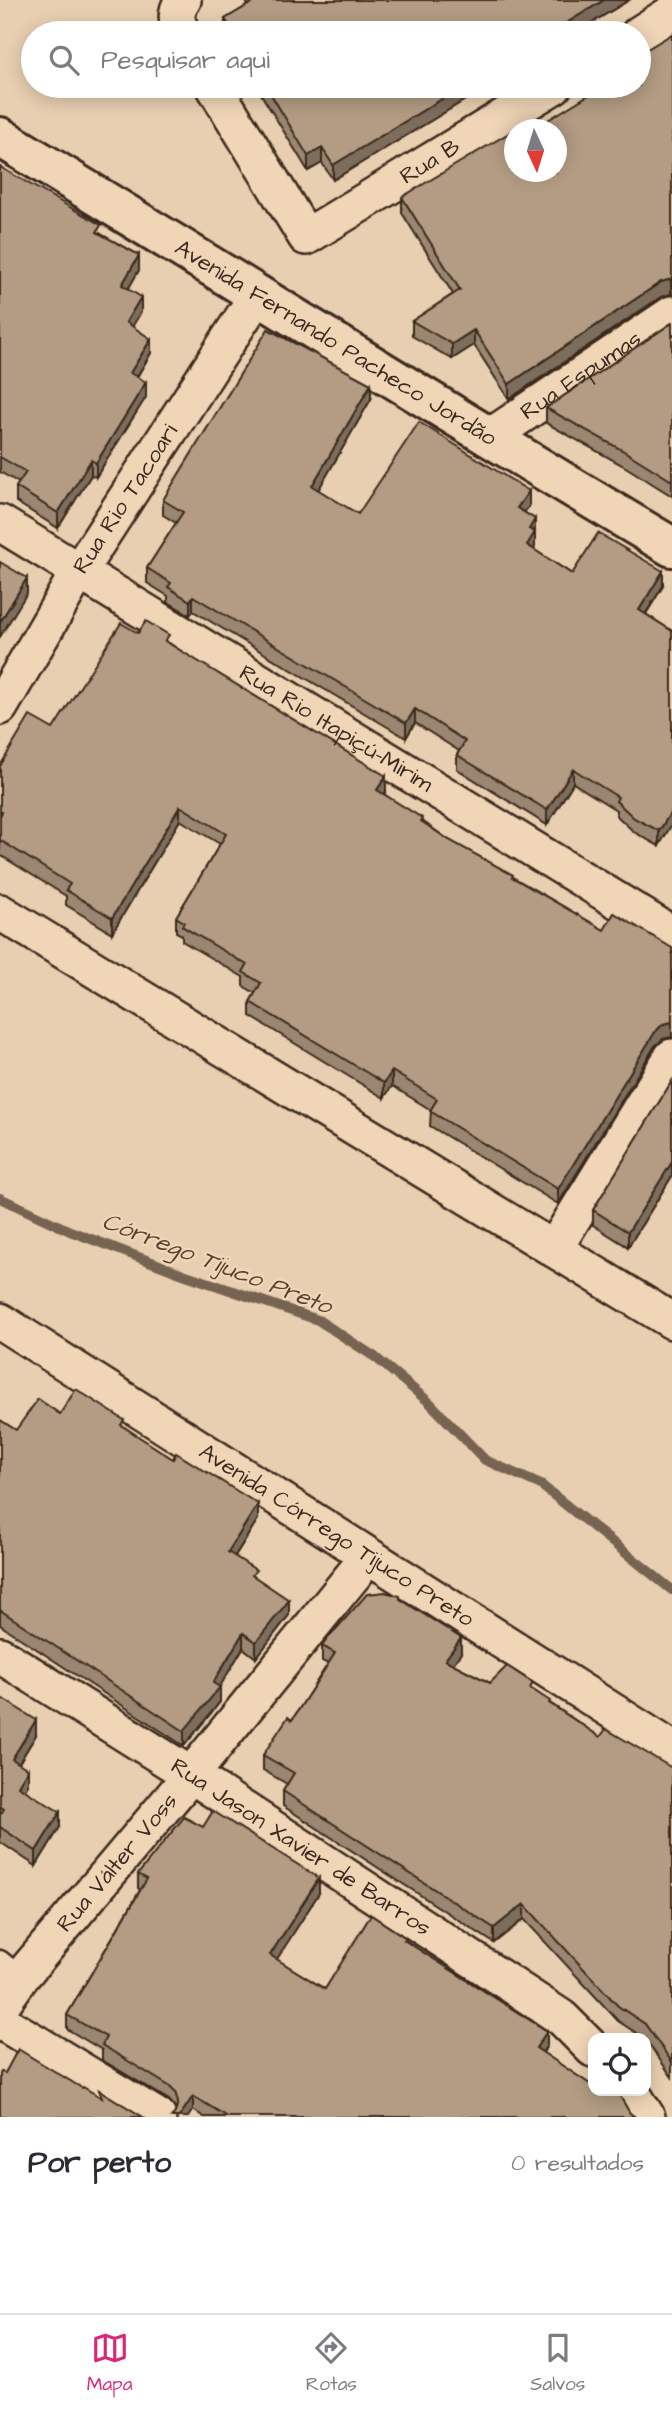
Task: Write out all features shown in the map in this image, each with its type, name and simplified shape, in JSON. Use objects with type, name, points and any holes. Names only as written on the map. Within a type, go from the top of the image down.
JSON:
[{"type":"street","points":[[178,21],[178,7],[183,0]]},
{"type":"street","points":[[651,26],[672,13]]},
{"type":"street","name":"Rua B","points":[[221,98],[306,237],[534,98]]},
{"type":"street","name":"Avenida Fernando Pacheco Jordão","points":[[0,137],[488,438],[672,547]]},
{"type":"street","name":"Rua Rio Tacoari","points":[[0,707],[79,571],[258,294]]},
{"type":"street","name":"Rua Espumas","points":[[488,438],[672,314]]},
{"type":"street","name":"Rua Rio Itapiçú-Mirim","points":[[0,523],[672,934]]},
{"type":"street","points":[[0,912],[672,1321]]},
{"type":"street","points":[[554,1249],[672,1057]]},
{"type":"street","name":"Avenida Córrego Tijuco Preto","points":[[0,1321],[672,1749]]},
{"type":"street","name":"Rua Válter Voss","points":[[0,2007],[11,1968],[191,1775],[368,1557]]},
{"type":"street","name":"Rua Jason Xavier de Barros","points":[[0,1655],[191,1775],[562,2018],[588,2044]]},
{"type":"street","points":[[0,2021],[158,2117]]},
{"type":"street","points":[[634,2096],[647,2117]]},
{"type":"building","points":[[604,0],[570,21],[226,21],[225,19],[255,1]]},
{"type":"building","points":[[672,34],[672,279],[661,282],[509,384],[474,330],[452,344],[412,321],[460,290],[402,197],[504,136],[504,182],[567,182],[567,119],[550,119],[584,98],[651,98],[651,47]]},
{"type":"building","points":[[273,98],[443,98],[333,165],[322,148],[308,156]]},
{"type":"building","points":[[0,167],[101,225],[97,232],[139,255],[122,285],[141,297],[126,322],[151,339],[130,373],[146,382],[96,463],[91,460],[58,513],[16,487],[26,472],[0,457]]},
{"type":"building","points":[[672,323],[672,481],[546,408]]},
{"type":"building","points":[[268,329],[371,384],[312,486],[358,514],[419,422],[529,491],[517,508],[535,519],[529,529],[535,532],[527,545],[572,574],[598,533],[663,571],[639,610],[672,631],[672,810],[659,831],[634,818],[616,801],[618,797],[573,769],[547,810],[457,755],[465,741],[415,709],[406,723],[193,596],[190,601],[168,587],[171,583],[147,568],[183,512],[163,500]]},
{"type":"building","points":[[0,562],[27,578],[0,622]]},
{"type":"building","points":[[146,621],[169,635],[165,641],[386,776],[377,790],[422,818],[421,821],[449,840],[604,930],[614,913],[672,948],[672,1022],[663,1024],[655,1032],[558,1189],[430,1111],[437,1099],[392,1071],[384,1083],[250,1002],[261,983],[243,972],[247,965],[182,926],[184,922],[176,917],[226,834],[180,806],[112,918],[66,890],[70,884],[0,840],[0,766],[30,716],[53,729],[121,623],[138,633]]},
{"type":"building","points":[[672,1081],[672,1162],[628,1232],[593,1210]]},
{"type":"building","points":[[76,1389],[124,1420],[121,1425],[173,1459],[176,1453],[258,1504],[228,1552],[256,1570],[252,1575],[289,1600],[256,1642],[243,1633],[213,1683],[220,1687],[184,1731],[0,1610],[0,1420],[16,1430],[38,1399],[60,1414]]},
{"type":"building","points":[[385,1592],[400,1596],[400,1599],[461,1638],[445,1660],[490,1683],[507,1666],[533,1683],[530,1688],[550,1701],[549,1703],[600,1737],[606,1729],[672,1768],[672,2062],[645,2024],[618,2006],[524,1904],[494,1928],[283,1791],[294,1773],[263,1755],[288,1717],[292,1720],[335,1653],[322,1646],[367,1594]]},
{"type":"building","points":[[0,1697],[36,1720],[12,1759],[28,1769],[18,1786],[60,1812],[36,1851],[0,1827],[0,1815],[4,1809],[0,1806]]},
{"type":"building","points":[[213,1811],[319,1878],[270,1955],[325,1989],[371,1915],[406,1938],[404,1940],[547,2031],[536,2048],[588,2083],[588,2096],[620,2096],[635,2117],[228,2117],[193,2096],[179,2117],[171,2117],[178,2102],[175,2092],[169,2086],[102,2045],[106,2037],[67,2015],[147,1879],[138,1874],[184,1817],[203,1827]]},
{"type":"building","points":[[18,2049],[82,2088],[102,2098],[99,2090],[143,2117],[0,2117],[0,2074],[5,2073]]},
{"type":"waterway","name":"Córrego Tijuco Preto","points":[[0,1198],[70,1231],[183,1274],[318,1320],[375,1357],[429,1402],[485,1460],[541,1485],[672,1590]]}]
